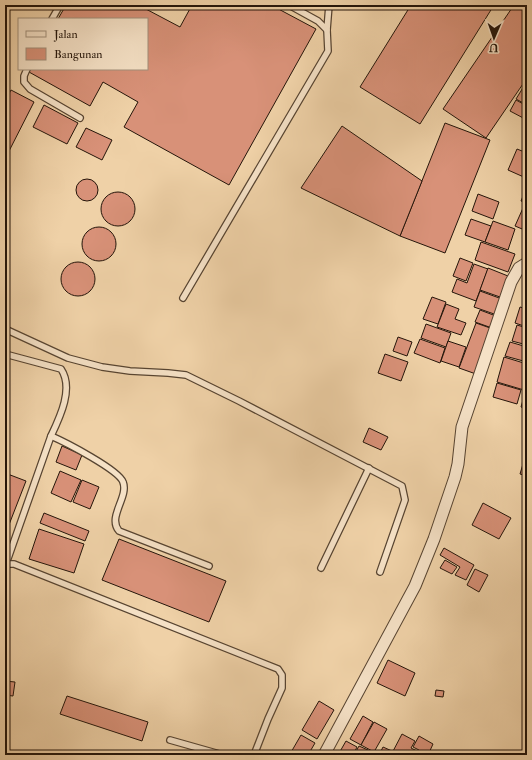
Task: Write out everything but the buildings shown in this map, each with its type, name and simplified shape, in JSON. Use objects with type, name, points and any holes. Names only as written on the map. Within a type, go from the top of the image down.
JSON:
[{"type":"street","points":[[324,755],[415,586],[434,539],[455,477],[462,427],[511,282],[519,268],[527,263]]},
{"type":"lane","points":[[53,18],[60,5]]},
{"type":"lane","points":[[289,5],[318,21],[326,30]]},
{"type":"lane","points":[[183,298],[328,51],[326,30],[329,5]]},
{"type":"lane","points":[[27,70],[24,76],[24,82],[30,89],[80,118]]},
{"type":"lane","points":[[5,329],[68,358],[102,367],[130,371],[168,372],[186,375],[402,486],[405,500],[380,572]]},
{"type":"lane","points":[[5,354],[61,369],[64,374],[66,384],[66,396],[58,422],[6,564],[14,564],[278,669],[282,675],[282,688],[254,755]]},
{"type":"lane","points":[[52,436],[76,447],[115,472],[123,480],[124,488],[115,520],[116,527],[120,531],[209,566]]},
{"type":"lane","points":[[321,568],[369,468]]},
{"type":"lane","points":[[170,740],[223,755]]}]
